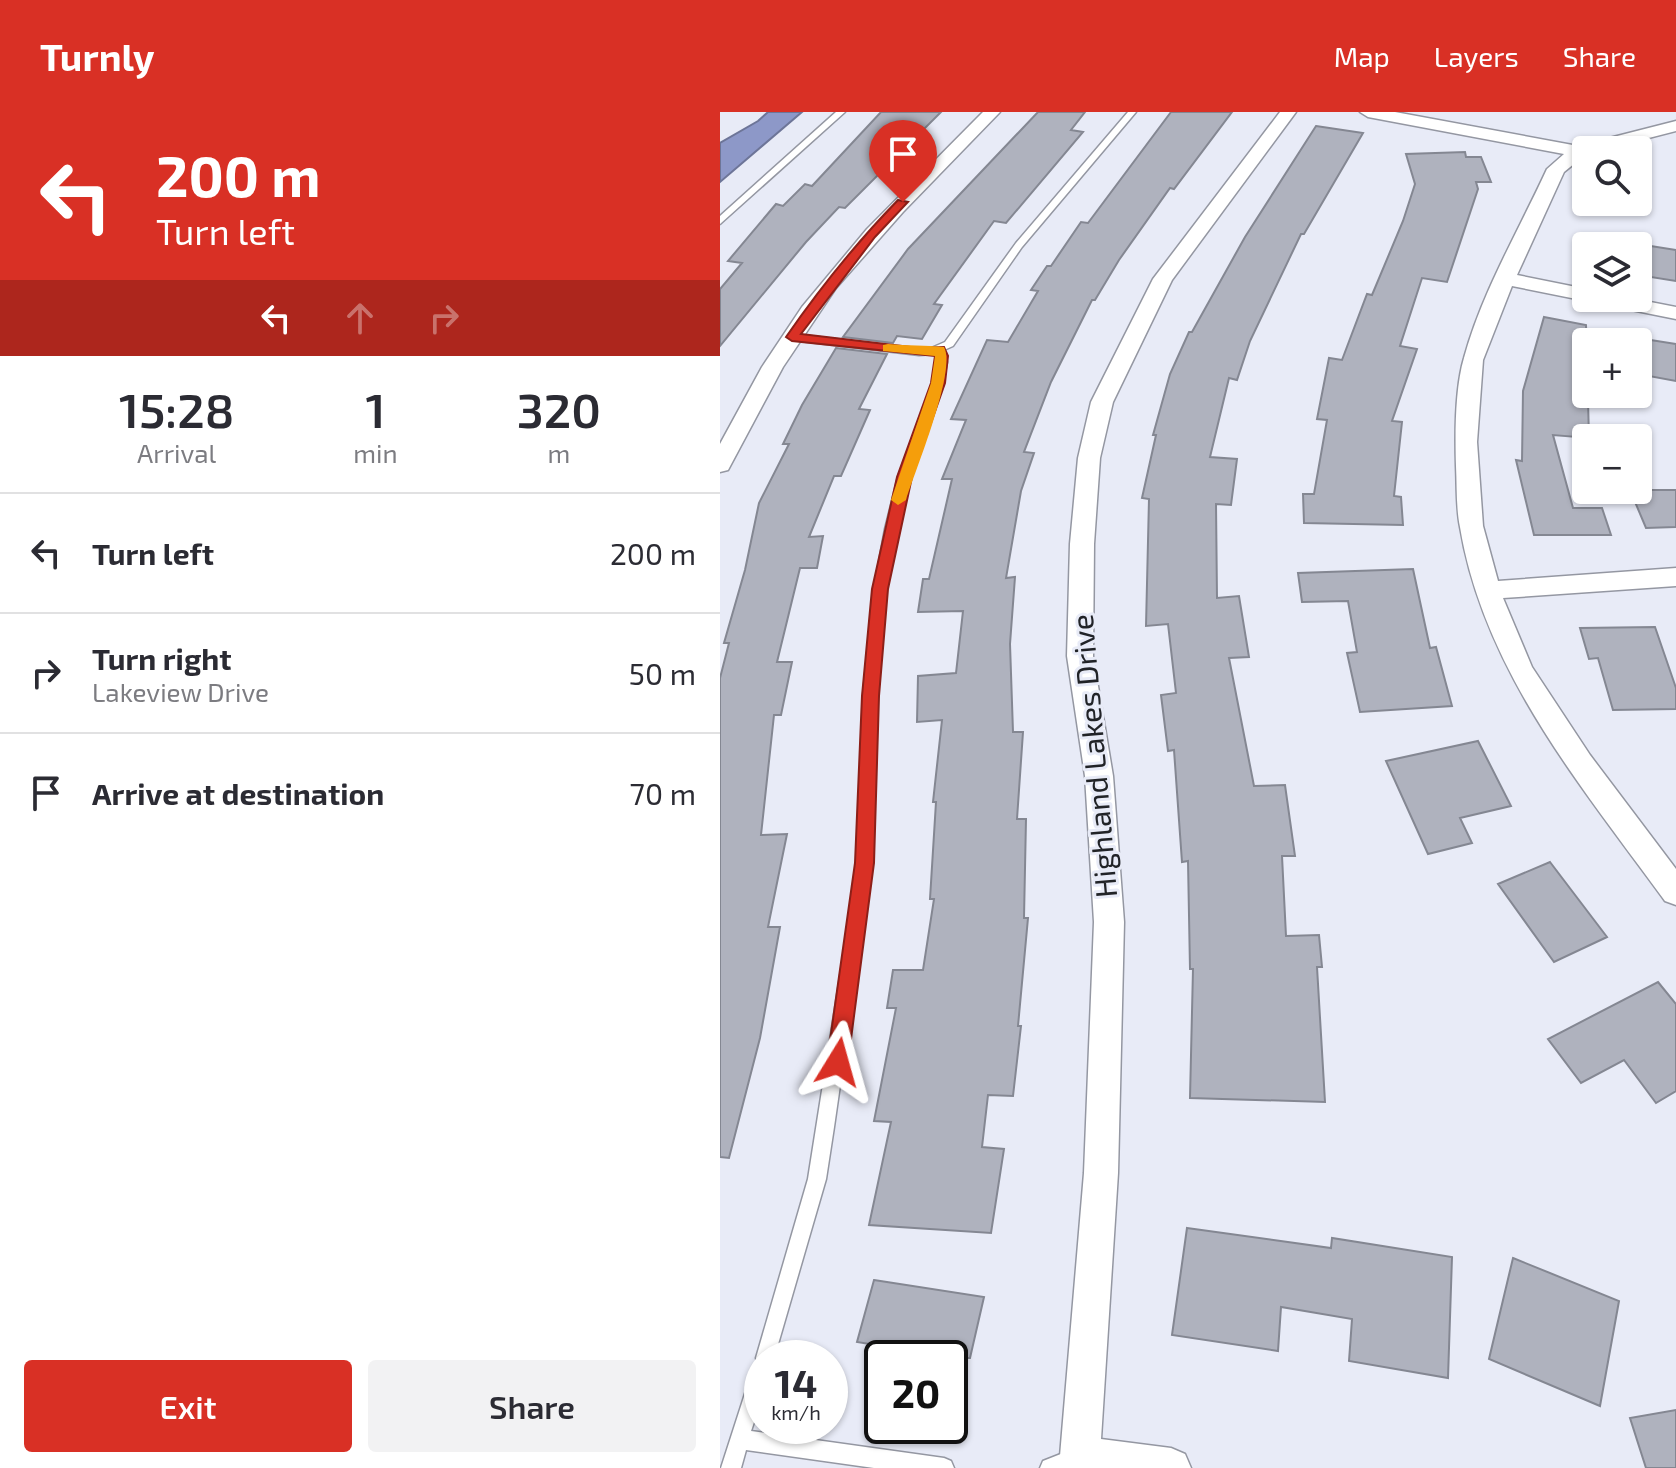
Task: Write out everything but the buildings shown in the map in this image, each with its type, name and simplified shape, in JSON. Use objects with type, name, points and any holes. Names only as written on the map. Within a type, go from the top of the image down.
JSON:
[{"type":"street","points":[[720,465],[754,399],[808,311],[871,234],[992,112]]},
{"type":"street","name":"Highland Lakes Drive","points":[[1071,1465],[1101,1173],[1109,922],[1099,776],[1080,656],[1082,544],[1089,458],[1102,402],[1163,279],[1288,112]]},
{"type":"street","points":[[1368,112],[1572,150]]},
{"type":"street","points":[[1637,136],[1676,126]]},
{"type":"street","points":[[1572,156],[1556,169],[1488,317],[1473,360],[1466,442],[1471,526],[1488,590],[1520,670],[1580,763],[1676,892]]},
{"type":"street","points":[[1506,279],[1572,292]]},
{"type":"street","points":[[1652,308],[1676,313]]},
{"type":"street","points":[[1488,590],[1676,577]]},
{"type":"street","points":[[1071,1465],[1171,1468]]},
{"type":"lane","points":[[720,221],[841,112]]},
{"type":"lane","points":[[792,337],[919,352],[939,350],[956,336],[1019,245],[1132,112]]},
{"type":"lane","points":[[770,1340],[817,1179],[838,1062],[865,863],[870,696],[880,589],[904,477],[938,383],[942,362],[939,350]]},
{"type":"lane","points":[[731,1468],[744,1424]]},
{"type":"lane","points":[[739,1439],[944,1468]]},
{"type":"water","points":[[768,112],[802,112],[720,182],[720,143]]},
{"type":"slow traffic","points":[[888,348],[919,352],[939,350],[942,356],[938,383],[898,500]]},
{"type":"route","points":[[838,1062],[865,863],[870,696],[880,589],[904,477],[938,383],[942,356],[939,350],[919,352],[792,337],[808,311],[871,234],[903,202]]}]
